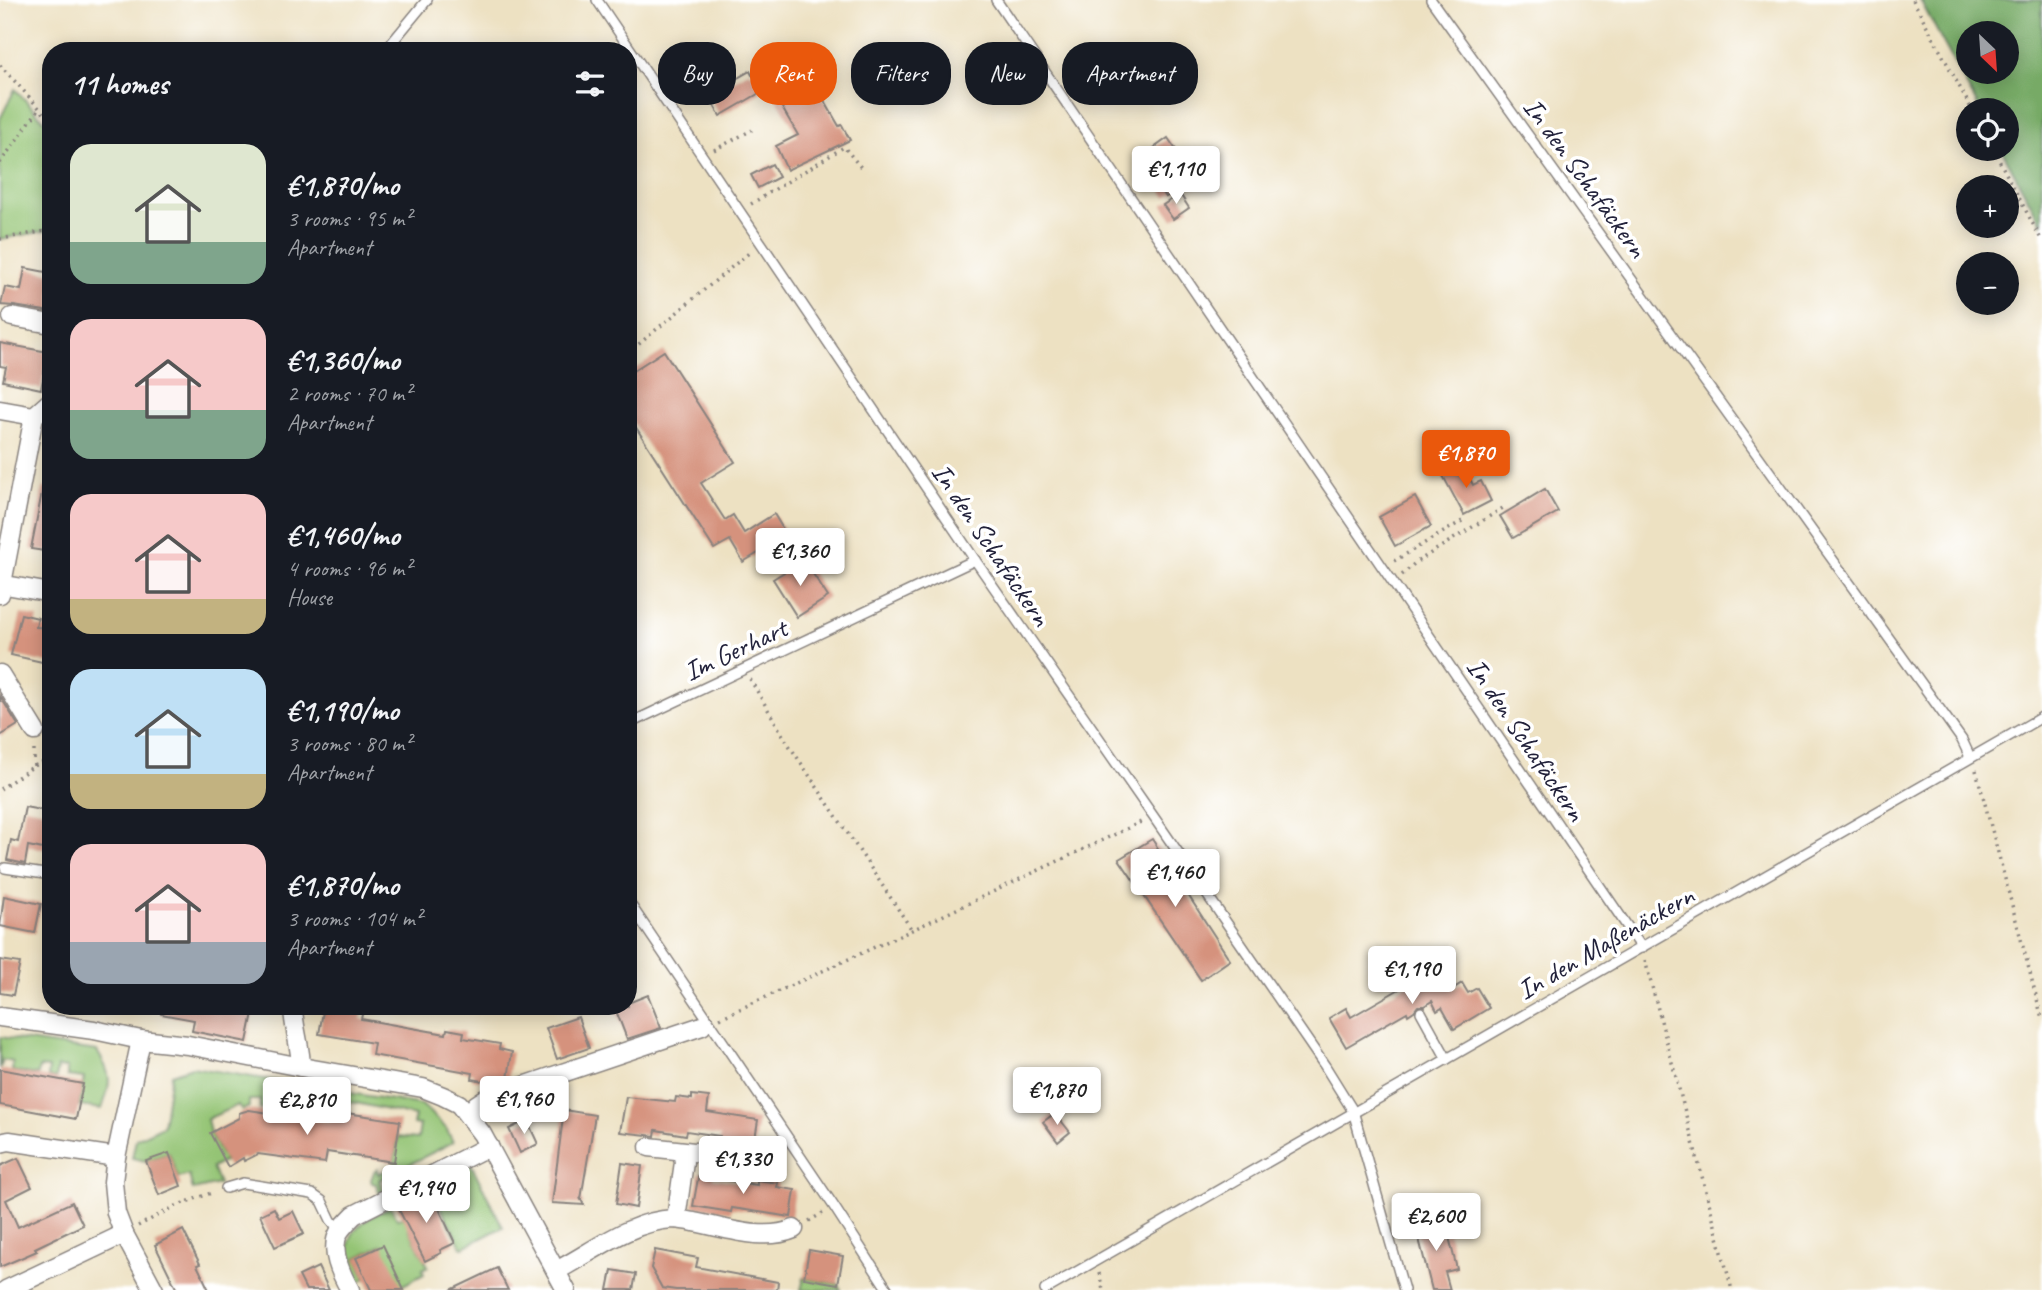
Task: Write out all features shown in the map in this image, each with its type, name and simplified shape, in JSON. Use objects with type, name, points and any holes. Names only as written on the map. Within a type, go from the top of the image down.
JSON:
[{"type":"street","points":[[12,317],[42,322]]},
{"type":"street","points":[[42,409],[34,416],[1,587],[42,592]]},
{"type":"street","points":[[0,410],[34,416]]},
{"type":"street","points":[[0,674],[35,731]]},
{"type":"street","points":[[0,1017],[50,1015],[94,1030],[141,1040],[188,1045],[301,1068],[423,1088],[443,1096],[459,1104],[489,1146],[566,1290]]},
{"type":"street","points":[[293,1015],[301,1068]]},
{"type":"street","points":[[469,1116],[476,1105],[485,1099],[706,1024]]},
{"type":"street","points":[[141,1040],[113,1182],[116,1213],[124,1234],[154,1290]]},
{"type":"street","points":[[0,1143],[9,1141],[116,1157]]},
{"type":"street","points":[[350,1290],[336,1258],[335,1242],[340,1231],[354,1215],[489,1146]]},
{"type":"street","points":[[649,1147],[712,1154]]},
{"type":"street","points":[[676,1219],[684,1162],[682,1151]]},
{"type":"street","points":[[556,1271],[622,1233],[658,1221],[676,1219],[766,1235],[783,1234],[794,1229]]},
{"type":"street","points":[[6,1290],[124,1234]]},
{"type":"lane","points":[[392,42],[426,0]]},
{"type":"lane","name":"In den Schafäckern","points":[[597,0],[626,42]]},
{"type":"lane","name":"In den Schafäckern","points":[[996,0],[1642,948]]},
{"type":"lane","name":"In den Schafäckern","points":[[1431,0],[1962,740],[1970,757]]},
{"type":"lane","name":"In den Schafäckern","points":[[637,59],[975,561],[1325,1066],[1353,1111],[1404,1290]]},
{"type":"lane","name":"Im Gerhart","points":[[637,720],[975,561]]},
{"type":"lane","name":"In den Maßenäckern","points":[[1045,1290],[2042,717]]},
{"type":"lane","points":[[5,868],[42,874]]},
{"type":"lane","points":[[637,915],[706,1024],[834,1205],[888,1290]]},
{"type":"lane","points":[[1421,1012],[1447,1059]]},
{"type":"lane","points":[[226,1188],[243,1183],[312,1194],[322,1201],[340,1231]]},
{"type":"path","points":[[1913,0],[1966,98]]},
{"type":"path","points":[[0,65],[42,113]]},
{"type":"path","points":[[0,163],[39,110]]},
{"type":"path","points":[[703,156],[752,130]]},
{"type":"path","points":[[740,211],[844,147],[863,170]]},
{"type":"path","points":[[1999,161],[2042,241]]},
{"type":"path","points":[[0,239],[42,232]]},
{"type":"path","points":[[637,345],[761,242]]},
{"type":"path","points":[[1395,586],[1415,563],[1506,506]]},
{"type":"path","points":[[1384,568],[1464,520]]},
{"type":"path","points":[[745,670],[787,742],[912,930]]},
{"type":"path","points":[[1970,757],[1977,771],[2042,1018]]},
{"type":"path","points":[[0,789],[42,763]]},
{"type":"path","points":[[706,1024],[1153,816]]},
{"type":"path","points":[[1642,948],[1731,1290]]},
{"type":"path","points":[[124,1234],[178,1205],[226,1188]]},
{"type":"path","points":[[794,1229],[834,1205]]},
{"type":"green space","points":[[1920,0],[2042,0],[2042,225],[2019,182],[2019,175],[2015,175],[2007,161],[2019,161],[2019,98],[1973,98],[1966,84],[2020,84],[2020,21],[1956,21],[1956,66]]},
{"type":"green space","points":[[15,89],[42,118],[42,232],[0,239],[0,119]]},
{"type":"green space","points":[[0,1037],[97,1051],[109,1079],[102,1109],[79,1106],[84,1078],[67,1076],[67,1068],[58,1067],[56,1079],[48,1077],[49,1068],[39,1067],[38,1075],[12,1071],[13,1062],[3,1060],[0,1069]]},
{"type":"green space","points":[[192,1067],[422,1105],[446,1128],[453,1142],[379,1180],[385,1194],[380,1194],[371,1180],[374,1172],[378,1169],[378,1174],[396,1166],[394,1162],[398,1137],[418,1139],[420,1125],[413,1124],[415,1116],[336,1101],[332,1116],[260,1108],[260,1100],[249,1100],[249,1107],[242,1110],[238,1105],[207,1119],[210,1133],[225,1161],[212,1168],[219,1184],[193,1190],[189,1175],[178,1178],[169,1153],[146,1161],[132,1158],[136,1139],[163,1126],[171,1074]]},
{"type":"green space","points":[[471,1164],[503,1227],[462,1248],[429,1185]]},
{"type":"green space","points":[[414,1196],[425,1220],[409,1229],[428,1266],[422,1269],[424,1274],[394,1290],[382,1245],[356,1258],[366,1278],[357,1283],[349,1245],[357,1228],[391,1207],[397,1219],[409,1214],[403,1201]]},
{"type":"green space","points":[[804,1278],[838,1284],[841,1290],[801,1290]]},
{"type":"building","points":[[750,71],[750,99],[720,116],[714,105],[736,105],[736,79]]},
{"type":"building","points":[[780,105],[827,105],[850,140],[787,170],[776,146],[798,135]]},
{"type":"building","points":[[1168,138],[1195,178],[1166,197],[1140,158]]},
{"type":"building","points":[[772,164],[779,177],[758,188],[751,175]]},
{"type":"building","points":[[1180,194],[1189,208],[1173,219],[1163,205]]},
{"type":"building","points":[[25,268],[42,271],[42,311],[1,305],[5,287],[21,290]]},
{"type":"building","points":[[0,343],[42,351],[41,389],[3,381],[6,367],[0,366]]},
{"type":"building","points":[[664,351],[735,462],[701,483],[725,520],[733,515],[744,533],[774,514],[787,536],[743,562],[730,540],[714,549],[637,429],[637,368]]},
{"type":"building","points":[[1462,463],[1473,485],[1481,481],[1491,501],[1464,515],[1442,474]]},
{"type":"building","points":[[1545,489],[1558,512],[1513,538],[1500,516]]},
{"type":"building","points":[[42,492],[42,551],[31,549]]},
{"type":"building","points":[[1415,497],[1431,526],[1395,546],[1379,517]]},
{"type":"building","points":[[804,560],[828,597],[797,617],[773,579]]},
{"type":"building","points":[[21,614],[38,618],[36,627],[42,627],[42,662],[11,655]]},
{"type":"building","points":[[0,696],[18,725],[0,736]]},
{"type":"building","points":[[25,807],[42,810],[42,849],[28,846],[25,864],[7,860],[11,840],[18,842]]},
{"type":"building","points":[[1152,839],[1230,960],[1201,980],[1119,859]]},
{"type":"building","points":[[4,896],[41,904],[35,933],[0,926]]},
{"type":"building","points":[[0,960],[20,963],[13,995],[0,993]]},
{"type":"building","points":[[1441,965],[1454,988],[1462,983],[1468,993],[1477,988],[1489,1008],[1454,1029],[1442,1008],[1437,1011],[1432,1001],[1418,1006],[1408,1015],[1407,1012],[1346,1047],[1329,1018],[1346,1008],[1351,1017]]},
{"type":"building","points":[[648,995],[661,1028],[627,1039],[618,1015],[637,1015],[637,999]]},
{"type":"building","points":[[166,1015],[253,1015],[247,1042],[192,1031],[194,1020]]},
{"type":"building","points":[[322,1015],[362,1015],[361,1019],[446,1034],[447,1029],[464,1032],[463,1038],[500,1044],[499,1049],[512,1052],[508,1079],[501,1082],[494,1080],[494,1083],[472,1079],[473,1073],[372,1055],[374,1043],[319,1034]]},
{"type":"building","points":[[578,1017],[589,1048],[557,1059],[546,1028]]},
{"type":"building","points":[[0,1069],[83,1084],[76,1119],[0,1105]]},
{"type":"building","points":[[692,1095],[709,1097],[707,1112],[758,1120],[753,1151],[720,1146],[720,1136],[687,1131],[686,1135],[656,1130],[655,1136],[620,1132],[626,1097],[675,1102],[676,1097],[692,1099]]},
{"type":"building","points":[[249,1110],[331,1122],[333,1111],[400,1121],[394,1162],[327,1152],[325,1163],[258,1154],[244,1161],[243,1158],[228,1167],[210,1133],[239,1118],[239,1113]]},
{"type":"building","points":[[564,1110],[595,1115],[580,1198],[584,1205],[552,1203]]},
{"type":"building","points":[[1055,1113],[1070,1132],[1058,1142],[1043,1122]]},
{"type":"building","points":[[527,1120],[538,1144],[520,1153],[509,1129]]},
{"type":"building","points":[[169,1153],[181,1186],[159,1195],[146,1161]]},
{"type":"building","points":[[18,1158],[32,1187],[6,1200],[18,1227],[72,1202],[83,1225],[35,1248],[37,1251],[0,1267],[0,1166]]},
{"type":"building","points":[[622,1163],[642,1166],[636,1208],[616,1204]]},
{"type":"building","points":[[699,1173],[757,1185],[757,1180],[778,1183],[777,1187],[795,1190],[791,1217],[732,1208],[731,1212],[693,1206]]},
{"type":"building","points":[[430,1189],[455,1243],[425,1261],[397,1206]]},
{"type":"building","points":[[274,1208],[279,1218],[293,1211],[304,1234],[275,1247],[260,1215]]},
{"type":"building","points":[[1432,1216],[1435,1236],[1448,1233],[1457,1269],[1445,1272],[1450,1290],[1432,1290],[1414,1219]]},
{"type":"building","points":[[183,1230],[209,1290],[177,1290],[155,1245]]},
{"type":"building","points":[[383,1245],[404,1290],[371,1290],[356,1258]]},
{"type":"building","points":[[655,1250],[698,1258],[696,1267],[778,1282],[777,1290],[662,1288],[651,1268]]},
{"type":"building","points":[[809,1250],[843,1256],[838,1284],[804,1278]]},
{"type":"building","points":[[318,1267],[329,1290],[306,1290],[299,1276]]},
{"type":"building","points":[[497,1268],[508,1290],[451,1290]]},
{"type":"building","points":[[612,1270],[636,1274],[633,1290],[608,1290]]}]
